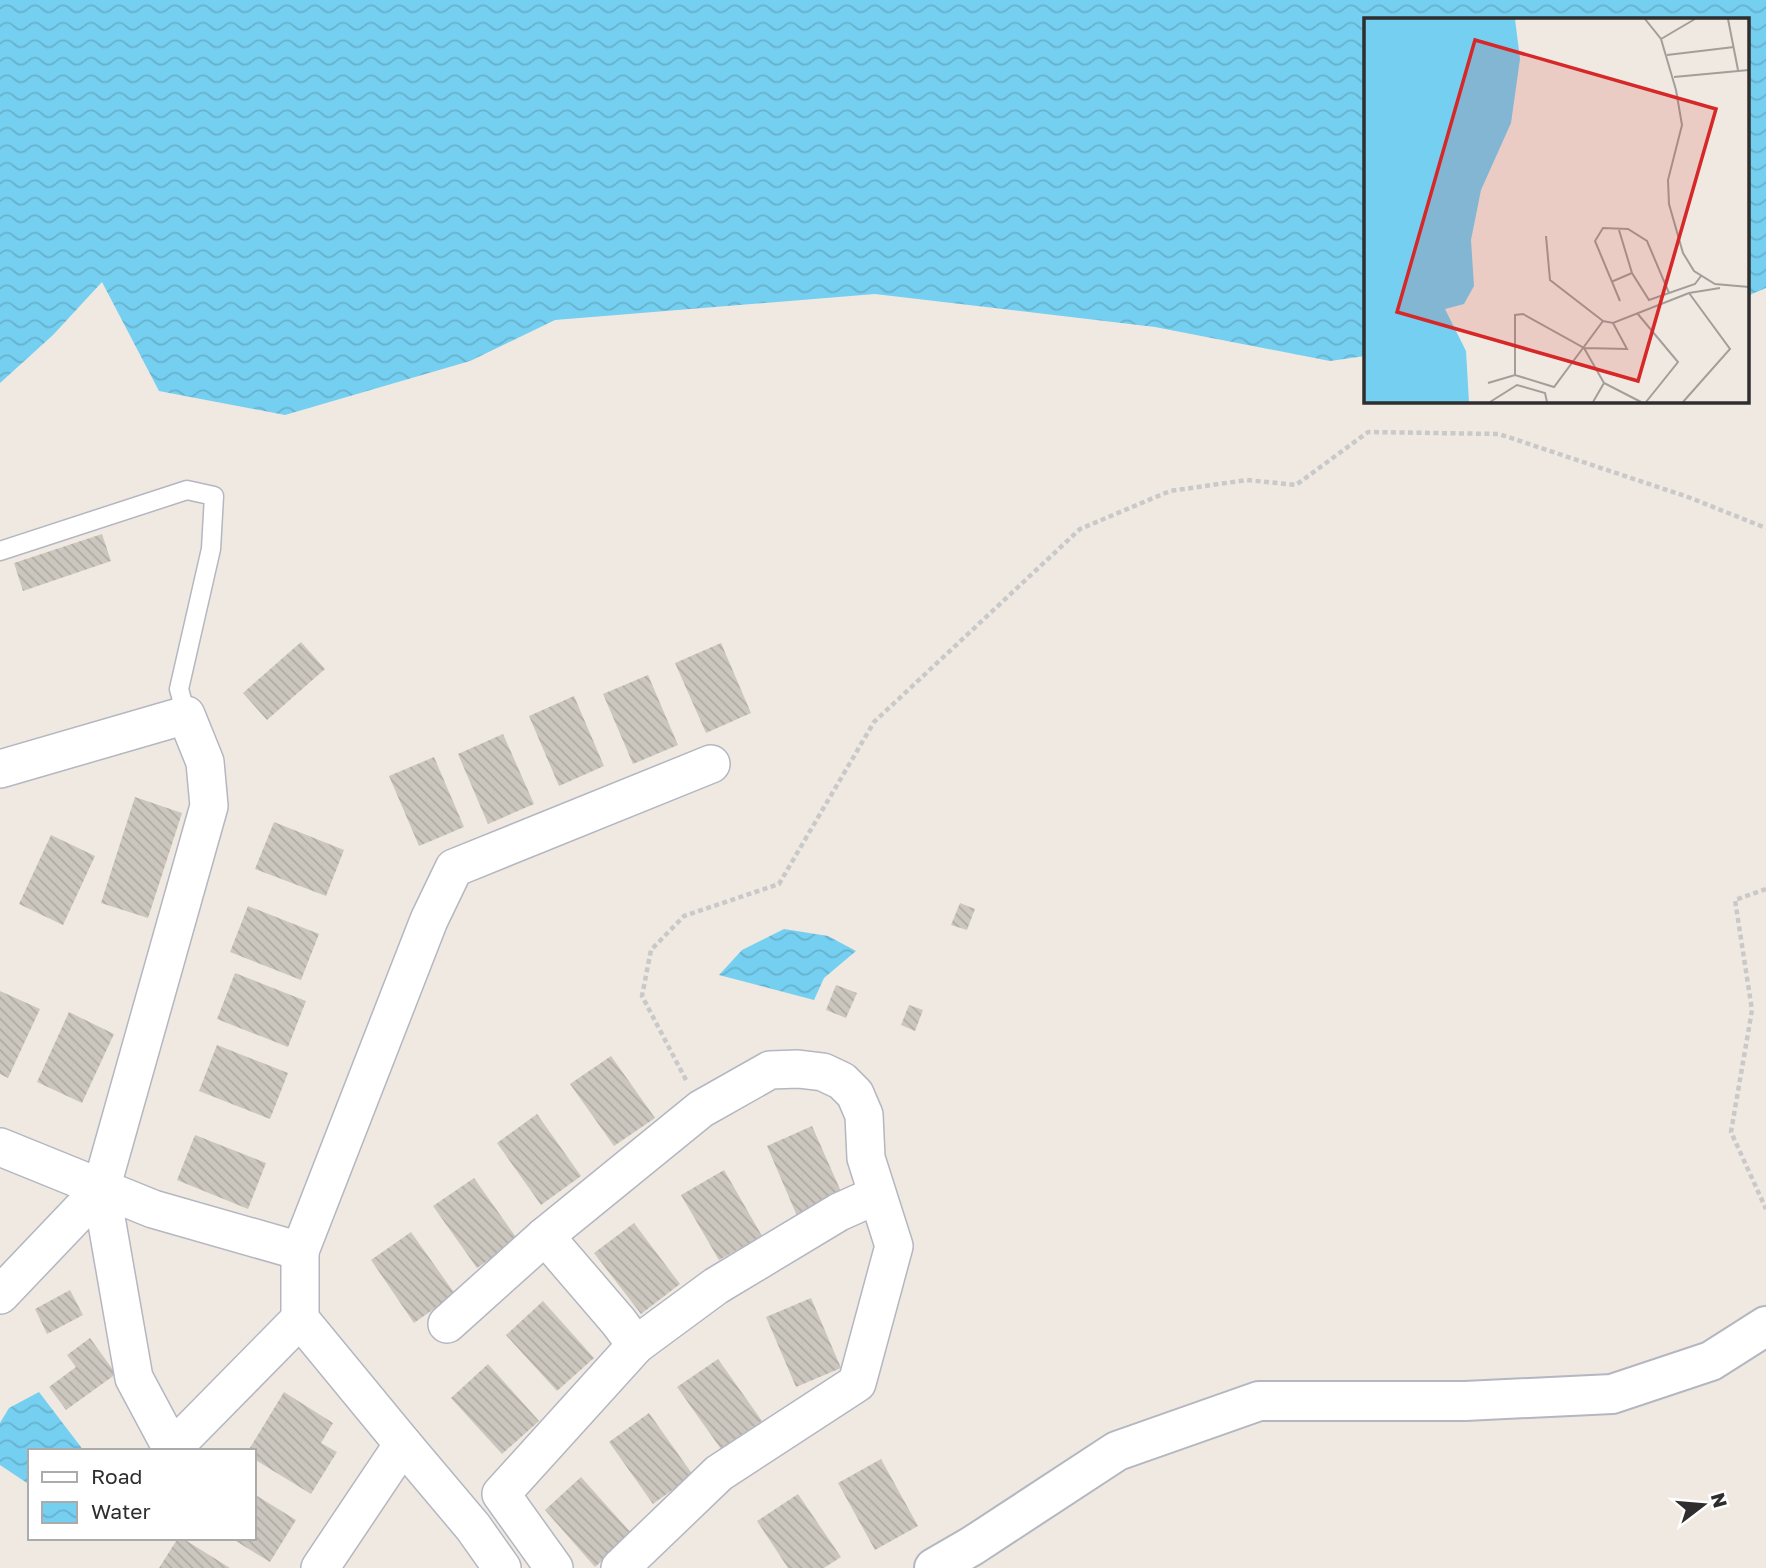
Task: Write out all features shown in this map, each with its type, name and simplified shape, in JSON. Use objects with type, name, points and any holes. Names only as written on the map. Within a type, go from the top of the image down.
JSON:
[{"type":"main road","points":[[934,1568],[1117,1451],[1259,1401],[1465,1401],[1612,1394],[1711,1361],[1766,1326]]},
{"type":"street","points":[[0,769],[186,715],[205,761],[209,806],[101,1189],[134,1378],[172,1449],[300,1318]]},
{"type":"street","points":[[502,1568],[473,1527],[300,1318],[300,1251],[429,920],[454,868],[711,764]]},
{"type":"street","points":[[447,1324],[545,1236],[701,1109],[769,1070],[823,1072],[842,1081],[855,1094],[864,1115],[866,1158],[894,1246],[857,1383],[719,1473],[621,1568]]},
{"type":"street","points":[[0,1147],[153,1209],[300,1251]]},
{"type":"street","points":[[0,1295],[101,1189]]},
{"type":"street","points":[[554,1568],[501,1494],[636,1345],[716,1286],[839,1212],[877,1195]]},
{"type":"street","points":[[545,1236],[636,1345]]},
{"type":"street","points":[[320,1568],[403,1444]]},
{"type":"lane","points":[[0,551],[187,490],[214,496],[211,549],[179,689],[186,715]]},
{"type":"path","points":[[701,1109],[642,996],[651,950],[684,916],[779,884],[874,722],[1080,529],[1170,491],[1247,480],[1296,485],[1368,432],[1499,434],[1688,497],[1766,528]]},
{"type":"path","points":[[1766,889],[1735,900],[1752,1010],[1731,1132],[1766,1209]]},
{"type":"water","points":[[0,0],[1766,0],[1766,288],[1748,296],[1748,18],[1364,18],[1364,356],[1330,361],[1155,327],[875,294],[555,320],[470,361],[285,415],[159,391],[102,282],[53,335],[0,383]]},
{"type":"water","points":[[784,929],[828,936],[856,951],[824,978],[814,1000],[719,975],[742,950]]},
{"type":"water","points":[[39,1392],[82,1449],[28,1449],[28,1484],[0,1465],[0,1423],[9,1408]]},
{"type":"building","points":[[102,534],[111,561],[23,591],[14,563]]},
{"type":"building","points":[[301,642],[325,669],[267,720],[243,693]]},
{"type":"building","points":[[721,643],[751,713],[706,733],[675,663]]},
{"type":"building","points":[[648,675],[678,745],[633,764],[603,694]]},
{"type":"building","points":[[574,696],[604,766],[559,786],[529,716]]},
{"type":"building","points":[[503,734],[534,804],[488,824],[458,754]]},
{"type":"building","points":[[434,757],[464,827],[419,846],[389,776]]},
{"type":"building","points":[[135,797],[182,813],[148,918],[101,903]]},
{"type":"building","points":[[274,822],[344,850],[326,896],[255,869]]},
{"type":"building","points":[[51,835],[95,856],[63,925],[19,904]]},
{"type":"building","points":[[960,903],[975,909],[967,930],[951,925]]},
{"type":"building","points":[[248,906],[319,934],[301,980],[230,952]]},
{"type":"building","points":[[235,973],[306,1001],[288,1047],[217,1019]]},
{"type":"building","points":[[836,985],[857,993],[846,1018],[826,1010]]},
{"type":"building","points":[[0,991],[40,1009],[8,1078],[0,1074]]},
{"type":"building","points":[[909,1005],[923,1010],[915,1031],[901,1025]]},
{"type":"building","points":[[69,1012],[114,1034],[82,1103],[37,1082]]},
{"type":"building","points":[[217,1045],[288,1073],[270,1119],[199,1091]]},
{"type":"building","points":[[611,1056],[655,1118],[614,1146],[570,1084]]},
{"type":"building","points":[[537,1114],[581,1176],[541,1205],[497,1143]]},
{"type":"building","points":[[812,1126],[843,1196],[797,1216],[767,1146]]},
{"type":"building","points":[[195,1135],[266,1163],[248,1209],[177,1180]]},
{"type":"building","points":[[724,1170],[762,1236],[719,1260],[681,1195]]},
{"type":"building","points":[[474,1178],[518,1240],[477,1268],[433,1206]]},
{"type":"building","points":[[634,1223],[680,1284],[641,1314],[594,1253]]},
{"type":"building","points":[[411,1232],[455,1294],[414,1323],[371,1260]]},
{"type":"building","points":[[70,1290],[83,1315],[47,1334],[35,1309]]},
{"type":"building","points":[[811,1298],[841,1368],[796,1387],[766,1317]]},
{"type":"building","points":[[543,1301],[594,1358],[557,1391],[506,1335]]},
{"type":"building","points":[[90,1338],[116,1374],[66,1410],[49,1387],[76,1367],[67,1355]]},
{"type":"building","points":[[718,1359],[762,1421],[721,1449],[677,1387]]},
{"type":"building","points":[[488,1364],[539,1421],[502,1454],[451,1398]]},
{"type":"building","points":[[284,1392],[333,1423],[321,1443],[337,1452],[311,1494],[256,1460],[256,1449],[249,1449]]},
{"type":"building","points":[[649,1413],[693,1475],[653,1504],[609,1442]]},
{"type":"building","points":[[881,1459],[918,1526],[875,1550],[838,1483]]},
{"type":"building","points":[[581,1477],[632,1534],[595,1567],[545,1510]]},
{"type":"building","points":[[798,1494],[841,1557],[824,1568],[788,1568],[757,1521]]},
{"type":"building","points":[[256,1495],[296,1520],[270,1562],[234,1540],[256,1540]]},
{"type":"building","points":[[177,1540],[185,1540],[230,1568],[159,1568]]}]
